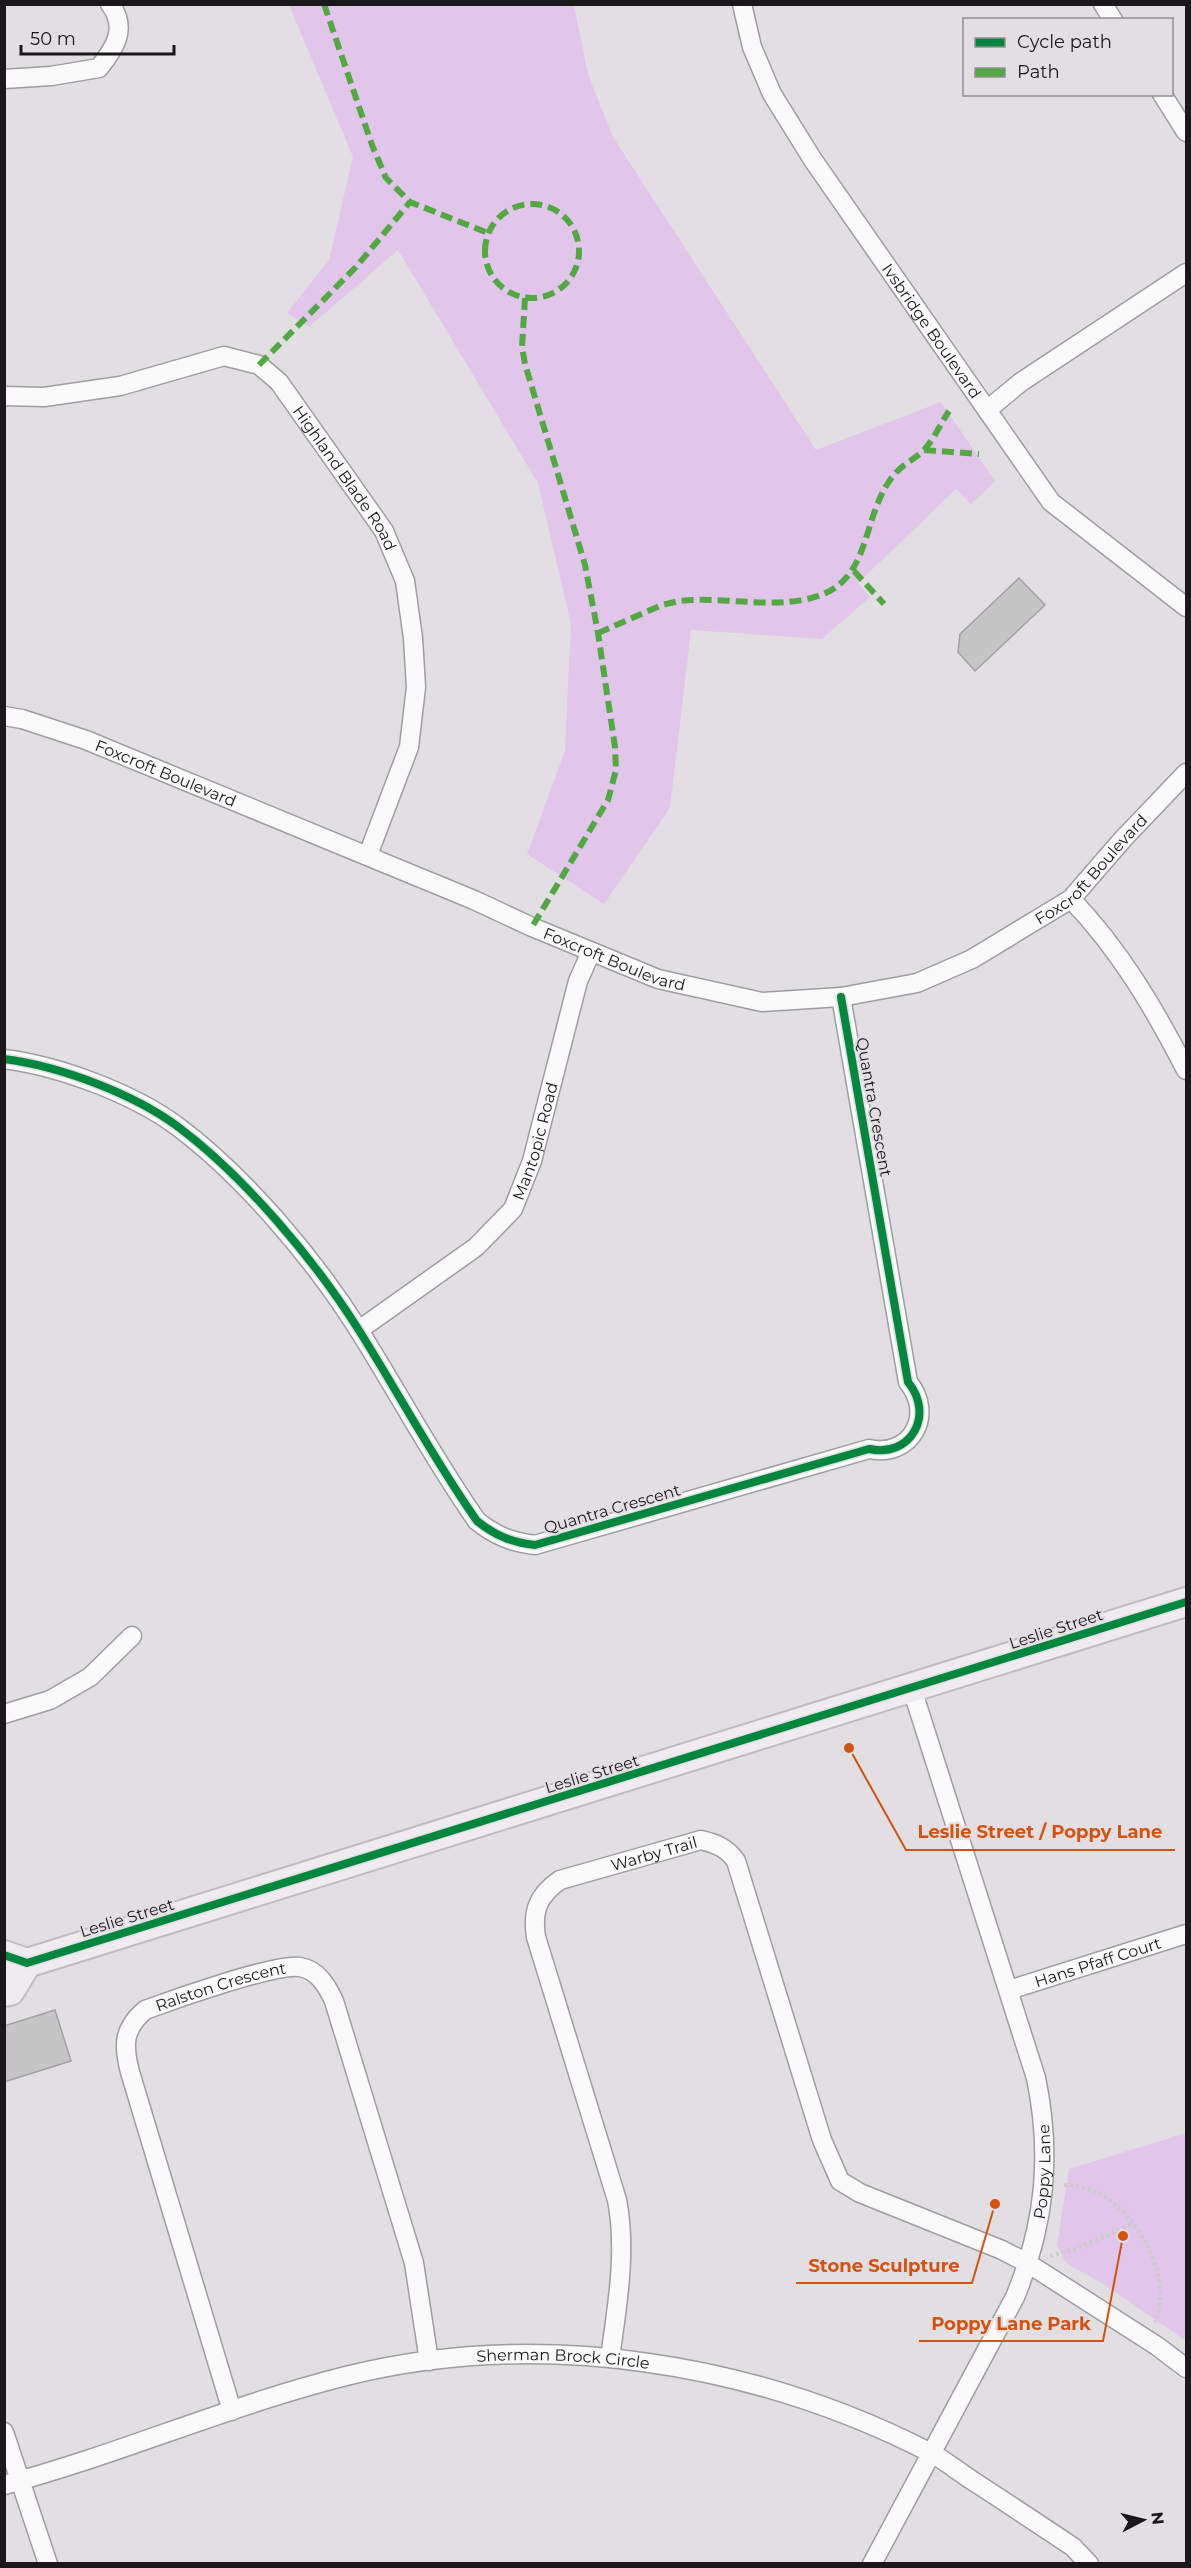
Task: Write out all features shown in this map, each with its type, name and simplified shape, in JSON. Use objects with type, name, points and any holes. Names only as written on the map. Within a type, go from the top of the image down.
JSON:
[{"type":"main road","name":"Leslie Street","points":[[4,1992],[10,1991],[16,1959],[912,1689],[1186,1602]]},
{"type":"street","points":[[4,79],[51,76],[99,68],[118,42],[119,26],[110,4]]},
{"type":"street","name":"Ivsbridge Boulevard","points":[[742,4],[752,47],[772,94],[813,160],[1051,502],[1186,606]]},
{"type":"street","points":[[1103,4],[1112,18]]},
{"type":"street","points":[[1163,96],[1186,132]]},
{"type":"street","points":[[987,410],[1021,382],[1186,273]]},
{"type":"street","name":"Highland Blade Road","points":[[4,396],[44,397],[120,386],[224,357],[259,365],[279,382],[384,531],[405,581],[413,638],[416,687],[409,747],[368,855]]},
{"type":"street","name":"Foxcroft Boulevard","points":[[4,716],[22,719],[86,740],[368,855],[658,979],[762,1002],[841,997],[917,983],[972,959],[1071,899],[1123,839],[1186,773]]},
{"type":"street","points":[[1071,899],[1098,928],[1149,999],[1186,1070]]},
{"type":"street","name":"Mantopic Road","points":[[359,1330],[476,1247],[513,1209],[532,1161],[578,981],[591,952]]},
{"type":"street","name":"Quantra Crescent","points":[[4,1059],[34,1063],[84,1078],[175,1124],[208,1152],[287,1233],[359,1330],[472,1514],[494,1534],[510,1542],[535,1545],[869,1449],[885,1453],[900,1446],[911,1436],[918,1422],[920,1407],[917,1393],[908,1382],[841,997]]},
{"type":"street","points":[[4,1714],[50,1700],[90,1677],[132,1636]]},
{"type":"street","name":"Poppy Lane","points":[[872,2564],[999,2331],[1029,2264],[1044,2195],[1046,2133],[1036,2078],[912,1689]]},
{"type":"street","name":"Warby Trail","points":[[610,2358],[620,2264],[621,2220],[533,1921],[542,1895],[560,1880],[701,1840],[715,1843],[728,1850],[736,1861],[822,2140],[840,2181],[860,2193],[1002,2250],[1029,2264],[1157,2346],[1186,2368]]},
{"type":"street","name":"Hans Pfaff Court","points":[[1009,1990],[1186,1934]]},
{"type":"street","name":"Ralston Crescent","points":[[232,2411],[124,2050],[126,2034],[134,2020],[145,2010],[278,1968],[301,1967],[312,1971],[327,1987],[333,2001],[414,2263],[429,2361]]},
{"type":"street","name":"Sherman Brock Circle","points":[[13,2483],[347,2376],[429,2361],[477,2356],[610,2358],[693,2371],[772,2390],[815,2404],[933,2454],[1073,2547],[1089,2564]]},
{"type":"street","points":[[4,2432],[13,2483],[48,2564]]},
{"type":"path","points":[[1064,2185],[1099,2193],[1134,2223],[1146,2247],[1160,2288],[1161,2302],[1155,2322]]},
{"type":"path","points":[[1050,2256],[1076,2248],[1134,2223]]},
{"type":"shaded area","points":[[289,5],[574,5],[588,74],[613,137],[816,450],[941,402],[995,481],[971,504],[956,489],[858,583],[870,597],[822,639],[691,630],[670,808],[604,904],[527,854],[565,751],[571,624],[538,483],[398,250],[309,327],[287,313],[329,260],[353,157]]},
{"type":"shaded area","points":[[1186,2133],[1186,2341],[1105,2285],[1066,2263],[1057,2245],[1069,2169]]},
{"type":"building","points":[[1019,578],[1045,605],[975,671],[958,652],[960,634]]},
{"type":"building","points":[[55,2010],[71,2061],[4,2082],[4,2026]]},
{"type":"marked path","points":[[324,4],[372,145],[386,178],[410,202],[488,233]]},
{"type":"marked path","points":[[259,365],[356,267],[410,202]]},
{"type":"marked path","points":[[532,204],[550,207],[565,218],[576,233],[579,251],[576,269],[565,284],[550,295],[532,298],[514,295],[499,284],[488,269],[485,251],[488,233],[499,218],[514,207],[532,204]]},
{"type":"marked path","points":[[525,298],[522,347],[525,364],[585,565],[598,633],[615,747],[616,770],[608,800],[532,927]]},
{"type":"marked path","points":[[598,633],[662,605],[679,601],[795,601],[830,591],[844,580],[854,567],[879,499],[888,483],[902,467],[924,450],[949,411]]},
{"type":"marked path","points":[[924,450],[979,454]]},
{"type":"marked path","points":[[854,571],[884,604]]},
{"type":"cycle path","points":[[4,1059],[48,1068],[117,1092],[177,1126],[228,1169],[277,1221],[322,1276],[477,1521],[504,1538],[535,1545],[869,1449],[884,1450],[897,1447],[914,1431],[919,1420],[919,1408],[916,1395],[908,1382],[841,997]]},
{"type":"cycle path","points":[[4,1955],[27,1963],[1186,1602]]},
{"type":"place","name":"Leslie Street / Poppy Lane","points":[[849,1748]]},
{"type":"place","name":"Stone Sculpture","points":[[995,2204]]},
{"type":"place","name":"Poppy Lane Park","points":[[1123,2236]]}]
